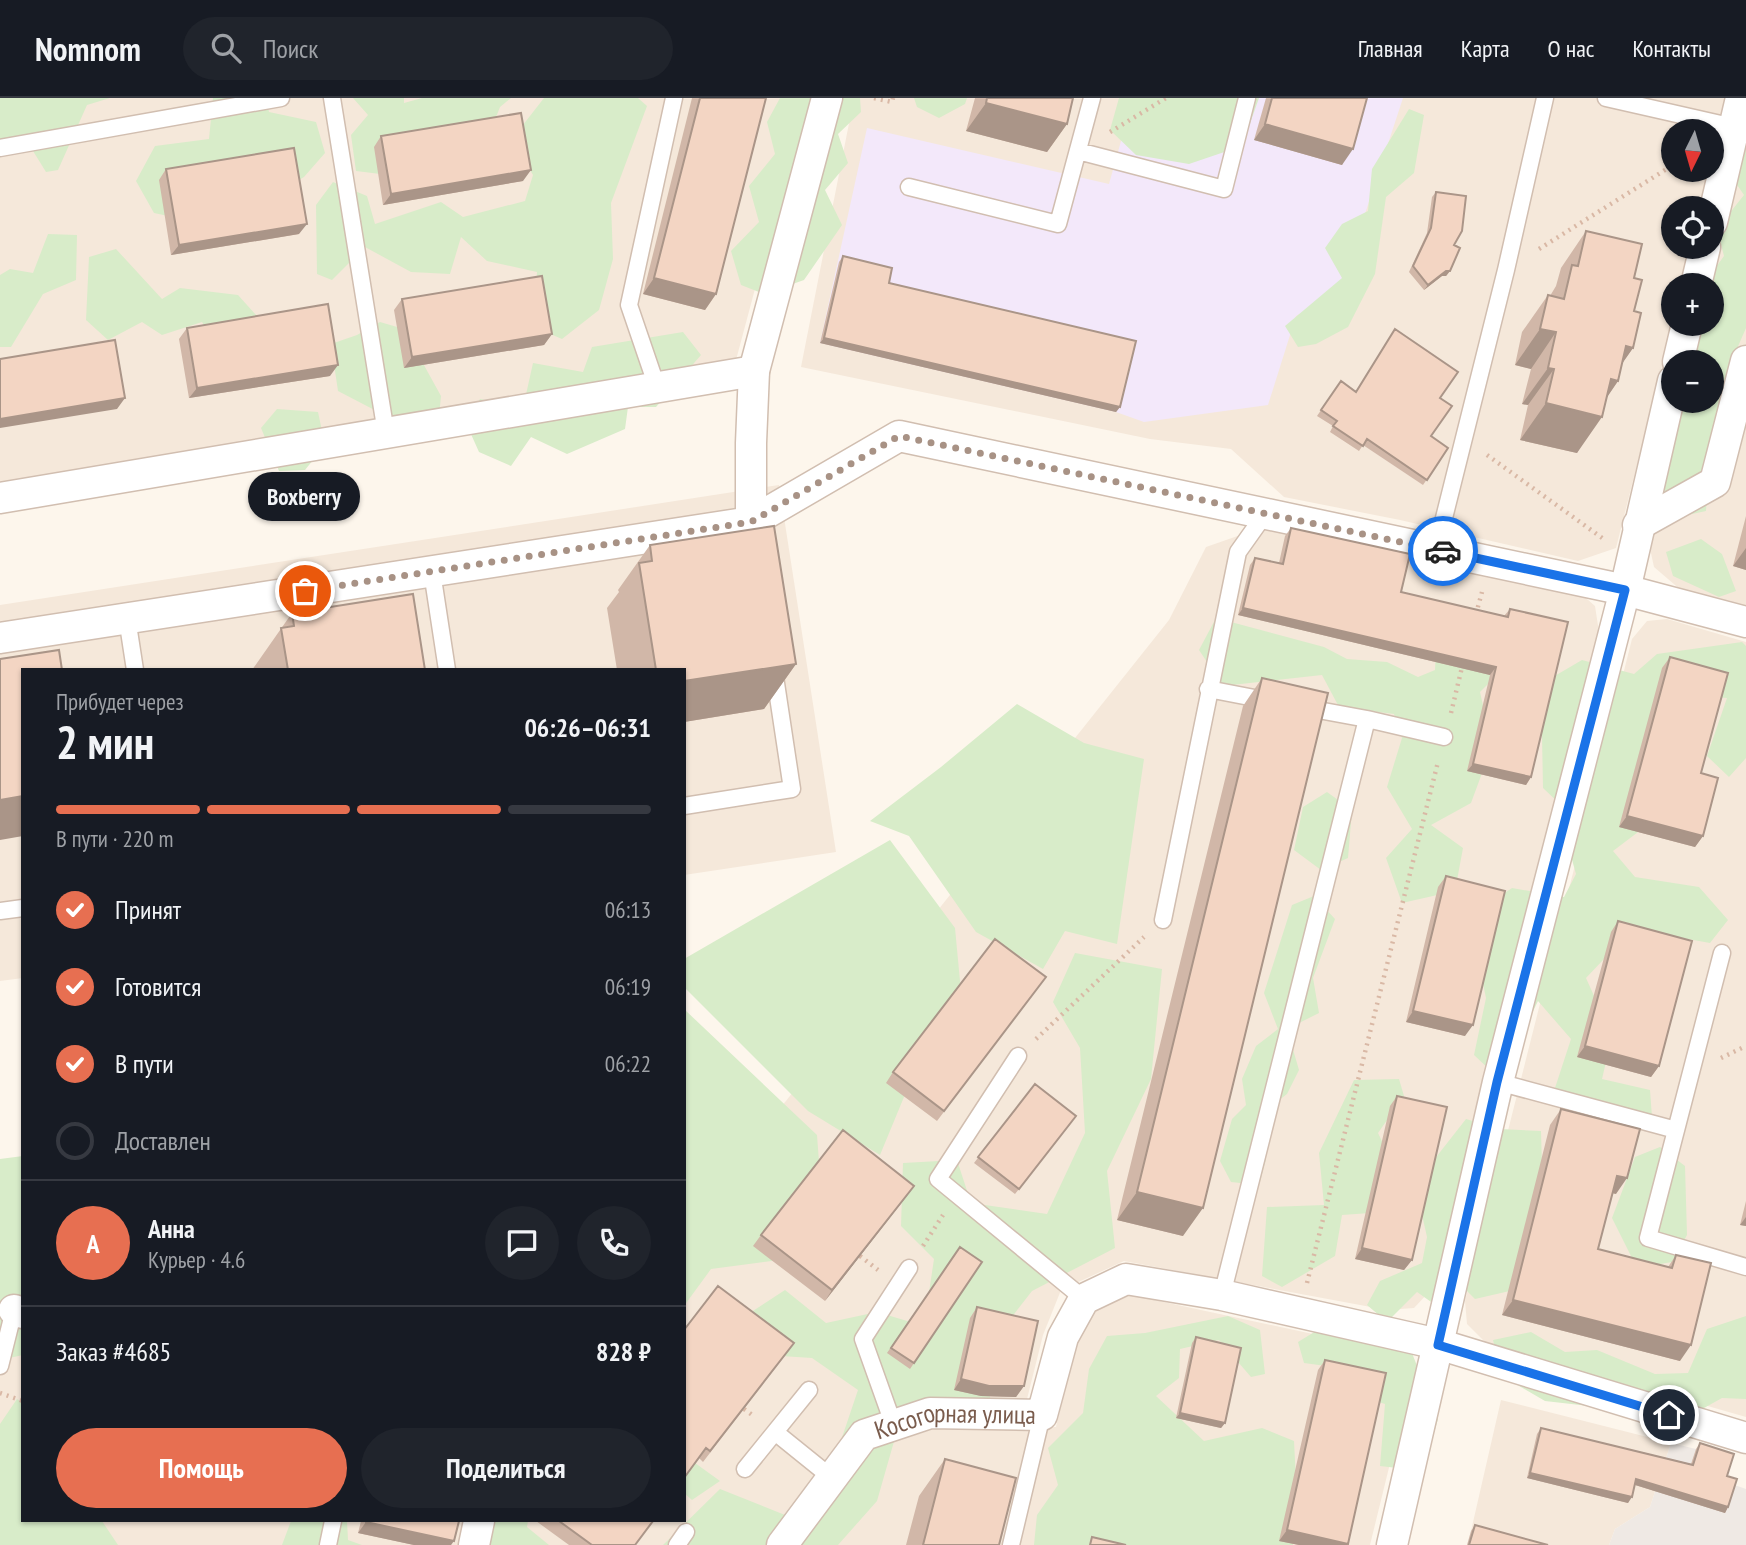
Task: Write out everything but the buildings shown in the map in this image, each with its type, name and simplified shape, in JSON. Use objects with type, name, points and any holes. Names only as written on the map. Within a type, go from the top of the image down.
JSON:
[{"type":"street","points":[[752,529],[754,371],[827,98]]},
{"type":"street","points":[[1718,196],[1741,98]]},
{"type":"street","points":[[1639,525],[1716,482],[1746,361]]},
{"type":"street","points":[[0,498],[754,371]]},
{"type":"street","points":[[1392,1545],[1497,1082],[1625,590],[1665,413]]},
{"type":"street","points":[[0,638],[432,572],[752,529],[899,436],[1625,590],[1746,622]]},
{"type":"street","points":[[1084,1299],[1126,1279],[1222,1295],[1438,1345],[1746,1438]]},
{"type":"street","name":"Косогорная улица","points":[[782,1545],[864,1435],[930,1413],[1042,1415],[1063,1337],[1084,1299]]},
{"type":"street","points":[[474,1545],[479,1522]]},
{"type":"lane","points":[[0,148],[281,98]]},
{"type":"lane","points":[[332,98],[386,433]]},
{"type":"lane","points":[[657,387],[629,305],[674,98]]},
{"type":"lane","points":[[909,187],[1058,224],[1092,98]]},
{"type":"lane","points":[[1078,151],[1224,189],[1248,98]]},
{"type":"lane","points":[[1436,550],[1506,270],[1545,98]]},
{"type":"lane","points":[[1606,98],[1734,127]]},
{"type":"lane","points":[[1163,920],[1238,552],[1265,514]]},
{"type":"lane","points":[[432,572],[447,668]]},
{"type":"lane","points":[[127,618],[135,668]]},
{"type":"lane","points":[[686,806],[792,789],[772,656]]},
{"type":"lane","points":[[1208,689],[1367,719],[1444,737]]},
{"type":"lane","points":[[1222,1295],[1367,719]]},
{"type":"lane","points":[[0,911],[21,908]]},
{"type":"lane","points":[[1722,953],[1648,1238],[1746,1267]]},
{"type":"lane","points":[[1018,1056],[938,1179],[1084,1299]]},
{"type":"lane","points":[[1497,1082],[1676,1130]]},
{"type":"lane","points":[[894,1426],[863,1339],[909,1268]]},
{"type":"lane","points":[[0,1366],[18,1311]]},
{"type":"lane","points":[[745,1469],[809,1390]]},
{"type":"lane","points":[[1012,1545],[1042,1415]]},
{"type":"lane","points":[[775,1432],[832,1478]]},
{"type":"lane","points":[[328,1545],[333,1522]]},
{"type":"path","points":[[874,98],[892,102],[894,98]]},
{"type":"path","points":[[1078,151],[1166,98]]},
{"type":"path","points":[[1506,270],[1661,172]]},
{"type":"path","points":[[1463,438],[1631,559]]},
{"type":"path","points":[[1475,620],[1489,561]]},
{"type":"path","points":[[1300,1312],[1465,657]]},
{"type":"path","points":[[1018,1056],[1163,920]]},
{"type":"path","points":[[909,1268],[956,1194]]},
{"type":"path","points":[[0,1393],[21,1400]]},
{"type":"shaded area","points":[[0,98],[806,98],[736,360],[0,484]]},
{"type":"shaded area","points":[[854,98],[1728,98],[1723,119],[1661,119],[1661,182],[1708,182],[1704,196],[1661,196],[1661,259],[1689,259],[1685,273],[1661,273],[1661,336],[1669,336],[1666,350],[1661,350],[1661,370],[1616,548],[1578,561],[1400,520],[1284,497],[1231,449],[1150,439],[801,367]]},
{"type":"shaded area","points":[[1133,98],[1403,98],[1340,290],[1296,316],[1268,405],[1144,422],[1116,412],[820,343],[867,128],[1109,184]]},
{"type":"shaded area","points":[[1746,142],[1746,608],[1682,591],[1654,567],[1649,544],[1681,413],[1724,413],[1724,350],[1696,350],[1699,336],[1724,336],[1724,273],[1715,273],[1718,259],[1724,259],[1724,235]]},
{"type":"shaded area","points":[[779,485],[836,852],[686,875],[686,668],[21,668],[21,978],[0,981],[0,605]]},
{"type":"shaded area","points":[[1278,522],[1579,592],[1595,606],[1599,632],[1429,1292],[1414,1308],[1387,1310],[1124,1261],[1061,1290],[1043,1335],[1025,1407],[927,1398],[766,1545],[516,1545],[508,1522],[686,1522],[686,1226],[1169,620],[1206,547]]},
{"type":"shaded area","points":[[1667,619],[1746,642],[1746,1417],[1485,1342],[1467,1324],[1465,1301],[1632,639],[1647,621]]},
{"type":"shaded area","points":[[1131,1295],[1392,1351],[1410,1382],[1370,1545],[802,1545],[873,1448],[938,1428],[1056,1427],[1076,1343],[1096,1310]]},
{"type":"shaded area","points":[[0,1325],[21,1330],[21,1522],[466,1522],[460,1545],[24,1545],[0,1528]]},
{"type":"shaded area","points":[[1501,1400],[1671,1443],[1650,1507],[1615,1529],[1609,1545],[1524,1545],[1471,1531]]},
{"type":"shaded area","points":[[1671,1443],[1696,1449],[1723,1481],[1746,1489],[1746,1545],[1609,1545],[1615,1529],[1650,1507]]},
{"type":"green space","points":[[0,98],[110,98],[87,105],[58,170],[46,172],[25,138],[0,141]]},
{"type":"green space","points":[[213,98],[266,98],[269,112],[316,122],[325,153],[304,177],[257,204],[187,220],[154,213],[136,181],[155,146],[209,139]]},
{"type":"green space","points":[[353,98],[404,98],[404,103],[422,98],[511,98],[500,107],[486,143],[429,180],[356,171],[351,135],[368,115]]},
{"type":"green space","points":[[544,98],[638,98],[647,106],[611,203],[613,259],[599,310],[562,339],[534,327],[537,272],[487,261],[461,237],[450,274],[411,272],[365,247],[332,280],[317,274],[316,205],[333,182],[367,196],[375,224],[441,202],[463,217],[525,201],[533,175],[512,139]]},
{"type":"green space","points":[[780,98],[860,98],[861,112],[838,134],[848,163],[825,190],[842,225],[804,280],[764,294],[741,285],[731,251],[759,222],[749,186],[775,154],[767,122]]},
{"type":"green space","points":[[914,98],[967,98],[965,104],[939,118],[917,107]]},
{"type":"green space","points":[[1119,98],[1259,98],[1242,146],[1189,164],[1136,155],[1110,130]]},
{"type":"green space","points":[[1409,109],[1424,115],[1414,173],[1386,197],[1375,274],[1348,327],[1316,344],[1298,347],[1285,326],[1342,278],[1325,248],[1342,224],[1368,211],[1372,169]]},
{"type":"green space","points":[[1746,134],[1746,328],[1729,367],[1738,419],[1711,436],[1706,511],[1669,519],[1647,448],[1671,413],[1724,413],[1724,350],[1690,350],[1683,336],[1724,336],[1724,273],[1712,273],[1724,259],[1724,220],[1744,195],[1729,173]]},
{"type":"green space","points":[[48,234],[77,235],[76,280],[43,294],[11,347],[0,347],[0,275],[10,269],[33,273]]},
{"type":"green space","points":[[116,249],[162,299],[180,288],[238,295],[257,316],[239,364],[229,365],[202,322],[162,335],[142,322],[108,340],[86,320],[89,257]]},
{"type":"green space","points":[[380,322],[404,329],[441,396],[438,426],[411,429],[338,391],[331,344],[357,335]]},
{"type":"green space","points":[[683,332],[701,355],[656,407],[628,407],[625,429],[567,454],[531,437],[511,466],[479,452],[466,423],[480,399],[523,408],[533,363],[583,372],[592,347]]},
{"type":"green space","points":[[277,409],[318,412],[325,445],[305,470],[279,471],[261,428]]},
{"type":"green space","points":[[1701,539],[1722,554],[1736,591],[1719,597],[1673,576],[1666,552]]},
{"type":"green space","points":[[1484,611],[1513,659],[1480,692],[1492,746],[1471,803],[1431,825],[1463,848],[1455,891],[1402,903],[1386,858],[1412,829],[1387,787],[1402,738],[1394,714],[1339,707],[1322,675],[1223,686],[1199,650],[1216,618],[1324,647],[1347,659],[1387,662],[1418,677],[1435,670],[1437,627]]},
{"type":"green space","points":[[1742,642],[1746,646],[1746,758],[1729,777],[1707,756],[1727,698],[1686,695],[1662,814],[1613,851],[1635,877],[1699,887],[1728,920],[1710,943],[1677,937],[1644,953],[1620,942],[1586,978],[1612,1036],[1602,1079],[1650,1090],[1652,1117],[1624,1131],[1589,1122],[1555,1088],[1571,1039],[1538,1001],[1519,1040],[1490,1070],[1474,1055],[1486,998],[1469,917],[1512,888],[1564,897],[1576,874],[1569,849],[1581,824],[1543,788],[1541,684],[1582,660],[1634,674],[1657,654]]},
{"type":"green space","points":[[1017,704],[1084,743],[1144,759],[1117,944],[1065,931],[1043,969],[976,932],[909,836],[870,821]]},
{"type":"green space","points":[[1327,792],[1352,810],[1348,858],[1321,870],[1294,850],[1303,807]]},
{"type":"green space","points":[[890,840],[955,928],[962,1002],[923,1051],[880,1155],[808,1111],[686,989],[686,958]]},
{"type":"green space","points":[[1314,896],[1335,919],[1313,978],[1319,1013],[1287,1029],[1299,1070],[1287,1094],[1258,1116],[1266,1159],[1259,1185],[1231,1182],[1220,1161],[1232,1119],[1246,1105],[1242,1079],[1256,1046],[1278,1029],[1264,993],[1292,905]]},
{"type":"green space","points":[[1075,953],[1162,969],[1151,1079],[1107,1171],[1115,1248],[1032,1291],[980,1358],[991,1401],[903,1410],[877,1501],[838,1545],[663,1545],[720,1489],[785,1515],[831,1470],[858,1390],[812,1358],[752,1354],[733,1324],[785,1290],[826,1323],[877,1312],[924,1326],[934,1259],[901,1226],[903,1163],[957,1160],[971,1203],[1047,1214],[1085,1133],[1080,1048],[1053,1002]]},
{"type":"green space","points":[[686,1011],[817,1135],[823,1215],[794,1258],[711,1269],[686,1303]]},
{"type":"green space","points":[[1399,1079],[1404,1096],[1378,1133],[1395,1168],[1384,1212],[1342,1215],[1335,1256],[1282,1287],[1262,1276],[1267,1207],[1324,1205],[1319,1153],[1354,1080]]},
{"type":"green space","points":[[1466,1119],[1500,1129],[1541,1131],[1544,1235],[1514,1290],[1475,1299],[1461,1285],[1434,1304],[1417,1292],[1387,1322],[1367,1305],[1380,1281],[1422,1263],[1427,1237],[1415,1184]]},
{"type":"green space","points":[[1660,1147],[1685,1166],[1687,1235],[1672,1262],[1637,1268],[1612,1218],[1635,1157]]},
{"type":"green space","points":[[21,1156],[21,1355],[0,1360],[0,1159]]},
{"type":"green space","points":[[1228,1316],[1260,1330],[1265,1374],[1251,1377],[1219,1340],[1180,1349],[1179,1378],[1156,1396],[1204,1441],[1262,1428],[1294,1441],[1298,1520],[1293,1545],[1034,1545],[1037,1515],[1058,1485],[1048,1448],[1083,1413],[1089,1369],[1107,1336],[1145,1333]]},
{"type":"green space","points":[[1746,1316],[1746,1399],[1722,1398],[1661,1432],[1624,1410],[1545,1401],[1502,1376],[1493,1340],[1531,1332],[1565,1352],[1597,1350],[1655,1374],[1688,1373],[1707,1329]]},
{"type":"green space","points":[[1329,1323],[1410,1348],[1438,1419],[1423,1471],[1380,1466],[1385,1404],[1363,1397],[1348,1369],[1304,1363],[1298,1342]]},
{"type":"green space","points":[[17,1399],[21,1402],[21,1522],[103,1522],[118,1545],[0,1545],[0,1424]]},
{"type":"green space","points":[[686,1456],[720,1481],[692,1500],[686,1495]]},
{"type":"green space","points":[[291,1522],[347,1522],[348,1540],[362,1545],[282,1545]]},
{"type":"green space","points":[[469,1522],[528,1522],[527,1527],[549,1545],[463,1545]]},
{"type":"way so far","points":[[305,591],[751,522],[899,436],[1443,551]]},
{"type":"place","name":"Boxberry","points":[[305,591]]},
{"type":"route","points":[[1443,551],[1625,590],[1497,1082],[1438,1345],[1669,1415]]}]
